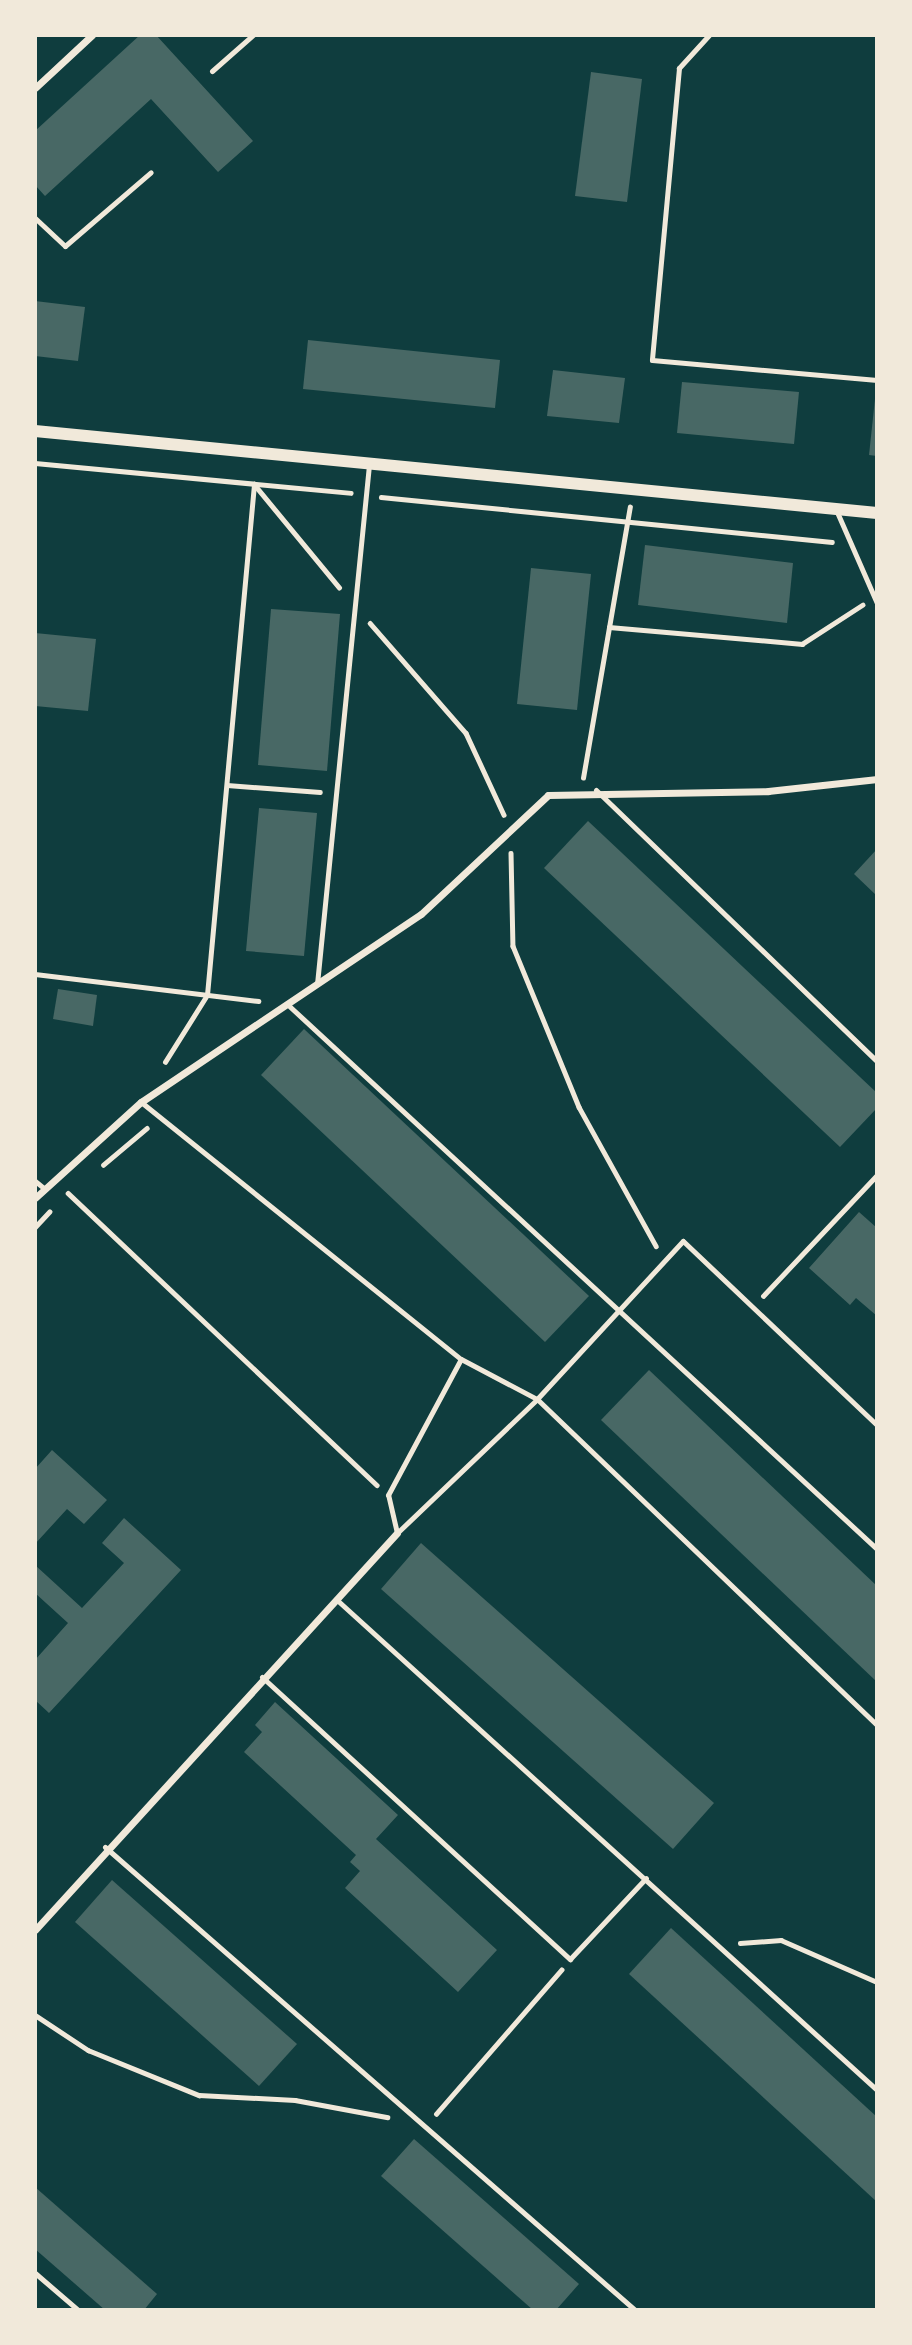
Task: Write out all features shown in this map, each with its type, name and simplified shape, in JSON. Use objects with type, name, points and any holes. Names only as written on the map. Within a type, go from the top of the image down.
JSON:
[{"type":"street","points":[[35,88],[92,35]]},
{"type":"street","points":[[35,431],[877,513]]},
{"type":"street","points":[[35,1198],[141,1102],[422,914],[548,795],[596,790],[768,791],[877,779]]},
{"type":"street","points":[[35,1930],[105,1847],[397,1533]]},
{"type":"lane","points":[[212,71],[253,35]]},
{"type":"lane","points":[[709,35],[679,68],[652,360],[877,380]]},
{"type":"lane","points":[[35,218],[65,246],[151,172]]},
{"type":"lane","points":[[317,984],[369,463]]},
{"type":"lane","points":[[835,509],[876,600]]},
{"type":"lane","points":[[596,790],[877,1061]]},
{"type":"lane","points":[[287,1004],[622,1310],[877,1549]]},
{"type":"lane","points":[[141,1102],[461,1359],[537,1399],[877,1725]]},
{"type":"lane","points":[[35,1181],[45,1189]]},
{"type":"lane","points":[[397,1533],[537,1399],[683,1241],[877,1425]]},
{"type":"lane","points":[[397,1533],[388,1495],[461,1359]]},
{"type":"lane","points":[[337,1600],[877,2090]]},
{"type":"lane","points":[[262,1677],[570,1959],[646,1878]]},
{"type":"lane","points":[[105,1847],[427,2125],[635,2310]]},
{"type":"lane","points":[[35,2273],[78,2310]]},
{"type":"path","points":[[35,463],[357,493]]},
{"type":"path","points":[[254,484],[355,606],[466,733],[511,830],[513,946],[579,1107],[664,1262]]},
{"type":"path","points":[[161,1070],[207,995],[254,484]]},
{"type":"path","points":[[580,792],[633,489]]},
{"type":"path","points":[[380,497],[851,544]]},
{"type":"path","points":[[609,627],[802,645],[876,600]]},
{"type":"path","points":[[227,785],[336,794]]},
{"type":"path","points":[[35,974],[287,1004]]},
{"type":"path","points":[[753,1307],[877,1175]]},
{"type":"path","points":[[68,1193],[388,1495]]},
{"type":"path","points":[[719,1945],[781,1940],[877,1982]]},
{"type":"path","points":[[35,2015],[88,2050],[199,2095],[295,2100],[427,2125],[570,1959]]},
{"type":"building","points":[[140,35],[156,35],[253,141],[218,172],[151,99],[45,196],[35,185],[35,131]]},
{"type":"building","points":[[591,72],[642,79],[627,202],[575,196]]},
{"type":"building","points":[[35,301],[85,307],[78,361],[35,356]]},
{"type":"building","points":[[308,340],[500,360],[495,408],[303,389]]},
{"type":"building","points":[[553,370],[625,378],[619,423],[547,416]]},
{"type":"building","points":[[682,382],[799,392],[794,444],[677,433]]},
{"type":"building","points":[[877,399],[877,456],[869,455]]},
{"type":"building","points":[[645,545],[793,563],[787,623],[638,605]]},
{"type":"building","points":[[531,568],[591,574],[577,710],[517,704]]},
{"type":"building","points":[[271,609],[340,614],[327,771],[258,765]]},
{"type":"building","points":[[35,633],[96,639],[88,711],[35,706]]},
{"type":"building","points":[[259,808],[317,813],[304,956],[246,951]]},
{"type":"building","points":[[588,821],[877,1093],[877,1108],[840,1147],[544,868]]},
{"type":"building","points":[[877,849],[877,896],[854,874]]},
{"type":"building","points":[[58,989],[97,995],[93,1026],[53,1019]]},
{"type":"building","points":[[304,1029],[589,1296],[545,1342],[261,1075]]},
{"type":"building","points":[[859,1212],[877,1228],[877,1316],[856,1298],[850,1305],[809,1268]]},
{"type":"building","points":[[649,1370],[877,1586],[877,1682],[601,1420]]},
{"type":"building","points":[[52,1450],[107,1500],[84,1524],[67,1509],[35,1544],[35,1469]]},
{"type":"building","points":[[124,1518],[181,1570],[49,1713],[35,1700],[35,1660],[68,1623],[35,1593],[35,1565],[82,1608],[124,1563],[102,1543]]},
{"type":"building","points":[[421,1543],[714,1803],[673,1849],[381,1589]]},
{"type":"building","points":[[275,1702],[398,1815],[376,1839],[497,1950],[458,1992],[345,1888],[360,1871],[350,1862],[356,1855],[244,1752],[262,1732],[255,1725]]},
{"type":"building","points":[[112,1880],[297,2044],[259,2086],[75,1922]]},
{"type":"building","points":[[671,1928],[877,2117],[877,2202],[629,1974]]},
{"type":"building","points":[[414,2139],[579,2284],[556,2310],[533,2310],[381,2176]]},
{"type":"building","points":[[35,2187],[157,2294],[144,2310],[105,2310],[35,2249]]}]
